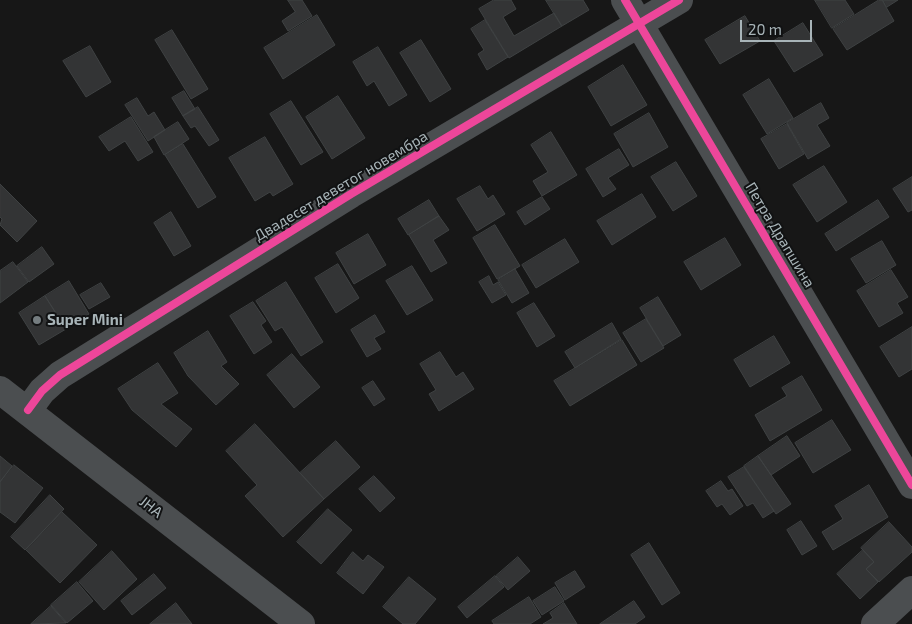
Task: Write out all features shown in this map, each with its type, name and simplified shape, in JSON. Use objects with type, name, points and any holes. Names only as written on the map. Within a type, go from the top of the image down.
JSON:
[{"type":"street","name":"Петра Драпшина","points":[[625,0],[912,485]]},
{"type":"street","name":"Двадесет деветог новембра","points":[[28,410],[42,391],[60,375],[351,194],[680,0]]},
{"type":"street","name":"ЈНА","points":[[0,390],[301,624]]},
{"type":"street","points":[[875,624],[912,590]]},
{"type":"building","points":[[288,0],[302,0],[312,16],[288,31],[282,21],[295,12]]},
{"type":"building","points":[[494,0],[511,0],[516,9],[503,17],[514,36],[554,13],[562,26],[509,58],[479,9]]},
{"type":"building","points":[[546,0],[583,0],[589,10],[562,26]]},
{"type":"building","points":[[815,0],[845,0],[854,14],[832,28]]},
{"type":"building","points":[[879,0],[882,0],[894,21],[847,50],[833,29]]},
{"type":"building","points":[[883,0],[898,0],[887,7]]},
{"type":"building","points":[[317,15],[335,45],[283,79],[264,48]]},
{"type":"building","points":[[745,16],[760,41],[720,64],[705,40]]},
{"type":"building","points":[[485,20],[508,57],[487,70],[478,54],[484,50],[471,29]]},
{"type":"building","points":[[803,23],[823,55],[794,72],[774,41]]},
{"type":"building","points":[[172,30],[208,89],[191,99],[155,40]]},
{"type":"building","points":[[421,40],[451,89],[430,102],[400,53]]},
{"type":"building","points":[[90,46],[111,82],[86,97],[63,61]]},
{"type":"building","points":[[378,47],[407,95],[389,106],[374,81],[367,86],[353,62]]},
{"type":"building","points":[[623,65],[647,105],[611,126],[588,87]]},
{"type":"building","points":[[769,79],[793,118],[767,134],[743,95]]},
{"type":"building","points":[[184,91],[195,109],[183,116],[172,98]]},
{"type":"building","points":[[338,96],[365,138],[332,159],[306,117]]},
{"type":"building","points":[[137,98],[148,116],[154,112],[165,130],[148,141],[125,105]]},
{"type":"building","points":[[291,101],[323,152],[301,165],[270,114]]},
{"type":"building","points":[[821,103],[829,118],[817,125],[830,146],[808,159],[787,123]]},
{"type":"building","points":[[198,107],[219,140],[209,146],[195,126],[191,128],[183,116]]},
{"type":"building","points":[[649,113],[668,147],[633,167],[614,134]]},
{"type":"building","points":[[131,117],[153,152],[138,161],[125,141],[109,151],[99,137]]},
{"type":"building","points":[[178,122],[189,139],[164,155],[154,137]]},
{"type":"building","points":[[787,124],[804,154],[779,169],[761,139]]},
{"type":"building","points":[[551,132],[577,175],[542,196],[533,181],[548,172],[531,145]]},
{"type":"building","points":[[265,137],[293,184],[273,196],[270,192],[255,201],[229,158]]},
{"type":"building","points":[[183,144],[216,197],[198,208],[165,155]]},
{"type":"building","points":[[619,149],[629,165],[608,178],[616,189],[603,197],[586,169]]},
{"type":"building","points":[[676,162],[697,196],[673,211],[651,177]]},
{"type":"building","points":[[824,166],[847,202],[817,222],[793,185]]},
{"type":"building","points":[[912,177],[912,210],[908,212],[893,189]]},
{"type":"building","points":[[0,184],[37,221],[17,242],[0,225],[2,219],[0,217]]},
{"type":"building","points":[[480,186],[488,199],[493,195],[505,214],[477,231],[457,199]]},
{"type":"building","points":[[642,194],[656,217],[612,245],[597,221]]},
{"type":"building","points":[[542,197],[550,209],[525,225],[517,212]]},
{"type":"building","points":[[429,200],[439,216],[408,235],[398,219]]},
{"type":"building","points":[[878,200],[889,217],[836,251],[825,234]]},
{"type":"building","points":[[171,212],[191,246],[174,256],[154,223]]},
{"type":"building","points":[[439,216],[449,230],[433,240],[447,263],[431,272],[409,235]]},
{"type":"building","points":[[495,225],[520,266],[497,279],[473,238]]},
{"type":"building","points":[[368,234],[386,265],[354,284],[336,253]]},
{"type":"building","points":[[725,238],[741,265],[701,290],[684,262]]},
{"type":"building","points":[[565,239],[579,262],[536,288],[522,265]]},
{"type":"building","points":[[882,241],[896,265],[866,283],[851,259]]},
{"type":"building","points":[[42,247],[54,264],[29,282],[17,266]]},
{"type":"building","points":[[13,262],[28,282],[0,303],[0,271]]},
{"type":"building","points":[[338,264],[359,298],[336,313],[315,278]]},
{"type":"building","points":[[412,266],[433,300],[407,315],[386,281]]},
{"type":"building","points":[[515,269],[529,293],[512,303],[498,280]]},
{"type":"building","points":[[891,270],[908,297],[897,303],[903,313],[879,327],[857,291]]},
{"type":"building","points":[[489,276],[493,285],[498,282],[506,295],[492,303],[479,282]]},
{"type":"building","points":[[69,281],[89,314],[66,329],[45,296]]},
{"type":"building","points":[[286,282],[323,342],[301,356],[282,327],[275,331],[256,301]]},
{"type":"building","points":[[101,283],[110,297],[89,309],[80,295]]},
{"type":"building","points":[[45,296],[66,329],[39,345],[19,313]]},
{"type":"building","points":[[658,297],[681,335],[663,346],[640,308]]},
{"type":"building","points":[[253,302],[266,321],[261,325],[272,342],[254,354],[230,316]]},
{"type":"building","points":[[534,303],[555,336],[537,347],[517,313]]},
{"type":"building","points":[[375,315],[385,332],[374,338],[381,349],[367,357],[351,330]]},
{"type":"building","points":[[646,319],[664,348],[641,362],[623,333]]},
{"type":"building","points":[[612,323],[621,339],[575,368],[565,352]]},
{"type":"building","points":[[912,327],[912,369],[899,377],[880,347]]},
{"type":"building","points":[[208,331],[227,362],[221,366],[239,384],[216,405],[188,376],[174,353]]},
{"type":"building","points":[[774,336],[790,363],[750,387],[734,360]]},
{"type":"building","points":[[622,340],[637,365],[570,406],[554,381]]},
{"type":"building","points":[[440,352],[456,377],[463,372],[474,389],[439,411],[429,394],[436,390],[420,364]]},
{"type":"building","points":[[292,354],[320,387],[294,408],[267,375]]},
{"type":"building","points":[[158,363],[178,393],[161,404],[192,429],[176,447],[132,410],[118,389]]},
{"type":"building","points":[[802,376],[822,410],[770,441],[755,415],[787,396],[782,388]]},
{"type":"building","points":[[373,381],[385,399],[374,406],[362,388]]},
{"type":"building","points":[[832,420],[851,450],[813,473],[795,443]]},
{"type":"building","points":[[255,424],[324,499],[283,537],[245,496],[257,485],[226,451]]},
{"type":"building","points":[[787,436],[800,456],[771,475],[758,456]]},
{"type":"building","points":[[336,441],[360,467],[324,499],[300,473]]},
{"type":"building","points":[[0,456],[12,466],[0,482]]},
{"type":"building","points":[[758,456],[791,504],[776,514],[744,466]]},
{"type":"building","points":[[14,465],[43,488],[15,523],[0,512],[0,482]]},
{"type":"building","points":[[744,467],[774,511],[763,518],[753,503],[747,506],[728,477]]},
{"type":"building","points":[[374,476],[395,498],[380,512],[359,489]]},
{"type":"building","points":[[721,481],[728,491],[732,489],[743,506],[730,515],[722,504],[717,507],[706,491]]},
{"type":"building","points":[[869,485],[888,517],[833,550],[822,532],[843,519],[835,506]]},
{"type":"building","points":[[50,495],[64,509],[25,550],[11,537]]},
{"type":"building","points":[[328,509],[352,530],[321,564],[297,542]]},
{"type":"building","points":[[62,512],[97,545],[60,583],[26,550]]},
{"type":"building","points":[[801,521],[817,546],[802,555],[787,530]]},
{"type":"building","points":[[889,522],[912,547],[912,552],[879,582],[866,569],[874,562],[861,548]]},
{"type":"building","points":[[649,543],[680,593],[662,605],[631,555]]},
{"type":"building","points":[[863,550],[874,562],[866,569],[878,582],[860,599],[837,574]]},
{"type":"building","points":[[112,551],[137,579],[104,610],[79,582]]},
{"type":"building","points":[[353,552],[363,561],[368,555],[384,567],[363,594],[337,573]]},
{"type":"building","points":[[518,557],[530,571],[508,590],[496,576]]},
{"type":"building","points":[[575,571],[585,587],[565,600],[555,583]]},
{"type":"building","points":[[154,574],[166,588],[132,615],[121,601]]},
{"type":"building","points":[[495,576],[504,587],[467,618],[458,607]]},
{"type":"building","points":[[409,577],[436,599],[415,624],[403,624],[383,607]]},
{"type":"building","points":[[77,582],[93,601],[67,623],[51,605]]},
{"type":"building","points":[[555,587],[564,601],[542,615],[533,601]]},
{"type":"building","points":[[529,597],[541,617],[530,624],[494,624],[492,621]]},
{"type":"building","points":[[634,601],[645,617],[635,624],[600,624]]},
{"type":"building","points":[[176,603],[192,624],[150,624]]},
{"type":"building","points":[[564,603],[577,624],[543,624],[553,618],[550,613]]},
{"type":"building","points":[[51,606],[66,623],[31,624]]},
{"type":"cycle path","points":[[625,0],[912,485]]},
{"type":"cycle path","points":[[28,410],[42,391],[60,375],[351,194],[679,0]]},
{"type":"place","name":"Super Mini","points":[[37,320]]}]
